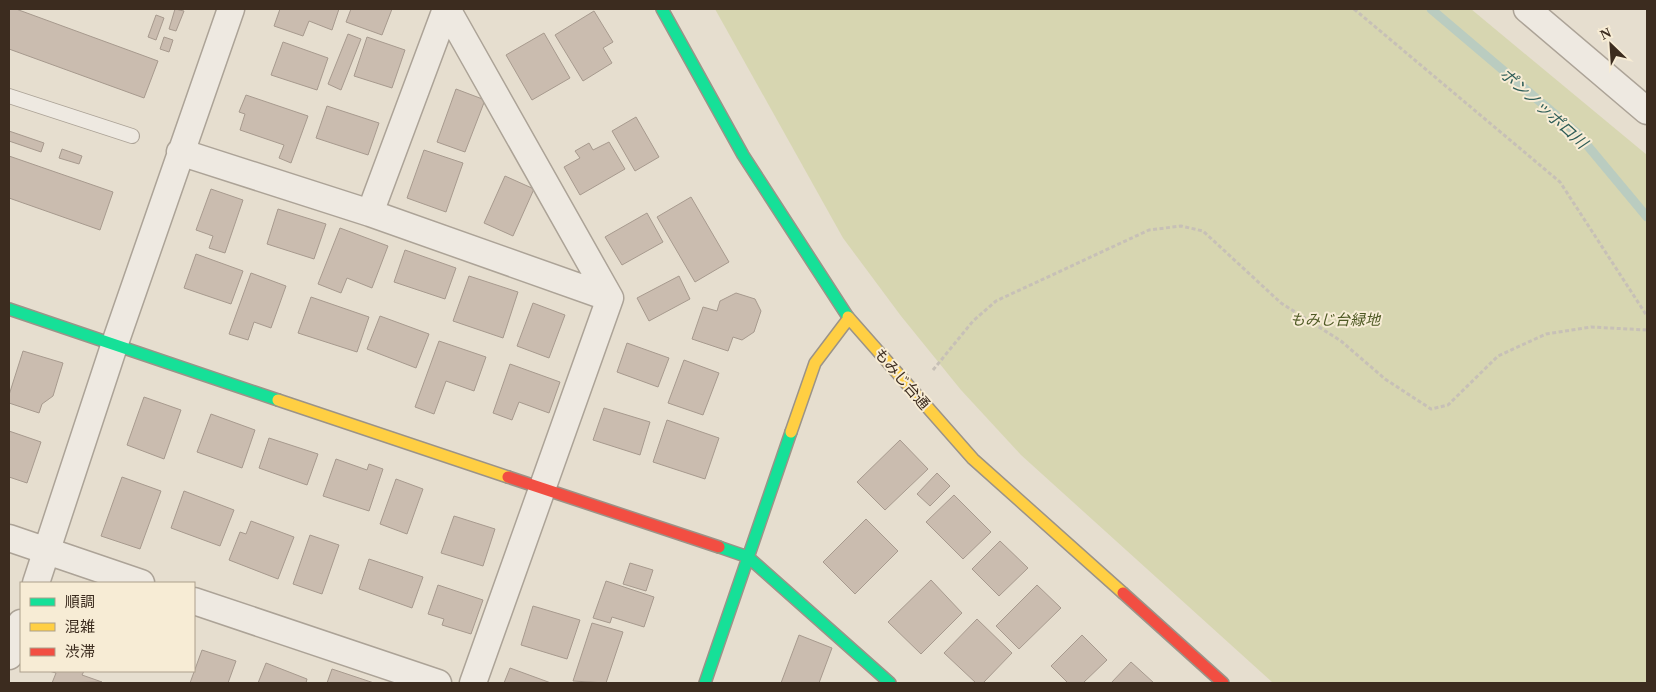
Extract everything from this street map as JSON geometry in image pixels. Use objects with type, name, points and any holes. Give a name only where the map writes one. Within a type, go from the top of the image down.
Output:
[{"type":"street","points":[[36,582],[48,552],[114,346],[231,9]]},
{"type":"street","points":[[370,213],[447,9]]},
{"type":"street","points":[[447,9],[610,298],[541,487],[473,683]]},
{"type":"street","name":"もみじ台通","points":[[662,9],[743,155],[849,318],[973,459],[1223,683]]},
{"type":"street","points":[[1527,9],[1647,111]]},
{"type":"street","points":[[180,152],[370,213],[610,298]]},
{"type":"street","points":[[9,308],[114,346],[748,557],[890,683]]},
{"type":"street","points":[[705,683],[815,363],[849,318]]},
{"type":"street","points":[[9,538],[138,582]]},
{"type":"street","points":[[195,601],[438,683]]},
{"type":"street","points":[[9,656],[20,626]]},
{"type":"lane","points":[[9,96],[132,136]]},
{"type":"path","points":[[1354,9],[1560,182],[1647,316]]},
{"type":"path","points":[[917,396],[944,356],[973,321],[996,300],[1149,230],[1181,226],[1203,231],[1281,303],[1340,341],[1385,379],[1431,409],[1448,405],[1498,356],[1546,334],[1590,327],[1647,330]]},
{"type":"green space","name":"もみじ台緑地","points":[[715,9],[1471,9],[1647,155],[1647,683],[1273,683],[1021,455],[961,390],[901,316],[843,238]]},
{"type":"building","points":[[9,9],[16,9],[158,61],[144,98],[9,49]]},
{"type":"building","points":[[175,9],[184,11],[176,31],[169,29]]},
{"type":"building","points":[[280,9],[339,9],[332,30],[309,21],[303,36],[274,26]]},
{"type":"building","points":[[351,9],[392,9],[382,35],[346,22]]},
{"type":"building","points":[[594,11],[613,42],[603,48],[612,63],[583,81],[555,35]]},
{"type":"building","points":[[156,15],[164,18],[156,40],[148,37]]},
{"type":"building","points":[[544,33],[570,78],[532,100],[506,55]]},
{"type":"building","points":[[348,34],[361,39],[341,90],[328,84]]},
{"type":"building","points":[[164,37],[173,40],[169,52],[160,49]]},
{"type":"building","points":[[367,37],[405,50],[392,88],[354,76]]},
{"type":"building","points":[[283,42],[328,58],[317,90],[271,75]]},
{"type":"building","points":[[456,89],[485,100],[465,152],[437,142]]},
{"type":"building","points":[[246,95],[308,116],[291,163],[279,158],[284,145],[240,130],[245,114],[239,112]]},
{"type":"building","points":[[327,106],[379,123],[368,155],[316,138]]},
{"type":"building","points":[[636,117],[659,157],[635,171],[612,131]]},
{"type":"building","points":[[9,131],[44,143],[41,152],[9,141]]},
{"type":"building","points":[[609,142],[625,169],[580,195],[564,167],[580,158],[575,151],[589,143],[593,150]]},
{"type":"building","points":[[62,149],[82,156],[79,164],[59,158]]},
{"type":"building","points":[[424,150],[463,163],[446,212],[407,198]]},
{"type":"building","points":[[9,156],[113,192],[100,230],[9,198]]},
{"type":"building","points":[[505,176],[534,189],[513,236],[484,223]]},
{"type":"building","points":[[211,189],[243,200],[225,253],[209,248],[213,236],[196,230]]},
{"type":"building","points":[[691,197],[729,262],[695,282],[657,217]]},
{"type":"building","points":[[278,209],[326,224],[314,259],[267,244]]},
{"type":"building","points":[[647,213],[663,242],[622,265],[605,237]]},
{"type":"building","points":[[340,228],[388,246],[372,288],[347,278],[341,293],[318,284]]},
{"type":"building","points":[[405,250],[456,268],[445,299],[394,282]]},
{"type":"building","points":[[196,254],[243,271],[231,304],[184,288]]},
{"type":"building","points":[[251,273],[286,286],[271,328],[254,322],[248,340],[229,334]]},
{"type":"building","points":[[469,276],[518,292],[503,338],[453,321]]},
{"type":"building","points":[[679,276],[690,299],[649,321],[637,298]]},
{"type":"building","points":[[736,293],[755,299],[761,311],[754,332],[742,340],[733,337],[728,351],[692,339],[703,307],[717,311],[720,301]]},
{"type":"building","points":[[311,297],[369,317],[357,352],[298,333]]},
{"type":"building","points":[[533,303],[565,315],[549,358],[517,346]]},
{"type":"building","points":[[380,316],[429,334],[416,368],[367,349]]},
{"type":"building","points":[[439,341],[486,357],[474,391],[446,381],[434,414],[415,407]]},
{"type":"building","points":[[627,343],[669,358],[658,387],[617,372]]},
{"type":"building","points":[[23,351],[63,363],[53,396],[42,404],[39,413],[9,403],[9,395]]},
{"type":"building","points":[[684,360],[719,373],[703,415],[668,403]]},
{"type":"building","points":[[510,364],[560,382],[549,413],[519,402],[512,420],[493,413]]},
{"type":"building","points":[[144,397],[181,410],[164,459],[127,445]]},
{"type":"building","points":[[604,408],[650,422],[640,455],[593,440]]},
{"type":"building","points":[[211,414],[255,430],[242,468],[197,452]]},
{"type":"building","points":[[667,420],[719,438],[705,479],[653,462]]},
{"type":"building","points":[[9,431],[41,442],[27,483],[9,477]]},
{"type":"building","points":[[269,438],[318,454],[307,485],[259,468]]},
{"type":"building","points":[[900,440],[928,469],[885,510],[857,482]]},
{"type":"building","points":[[336,459],[367,470],[369,464],[383,469],[369,511],[323,496]]},
{"type":"building","points":[[937,473],[950,486],[930,506],[917,494]]},
{"type":"building","points":[[122,477],[161,491],[140,549],[101,536]]},
{"type":"building","points":[[396,479],[423,489],[407,534],[380,524]]},
{"type":"building","points":[[184,491],[234,510],[220,546],[171,528]]},
{"type":"building","points":[[954,495],[991,532],[963,559],[926,522]]},
{"type":"building","points":[[454,516],[495,529],[483,566],[441,553]]},
{"type":"building","points":[[866,519],[898,551],[855,594],[823,562]]},
{"type":"building","points":[[251,521],[294,537],[278,579],[229,560],[240,532],[246,534]]},
{"type":"building","points":[[310,535],[339,545],[322,594],[293,584]]},
{"type":"building","points":[[1000,541],[1028,568],[999,596],[972,569]]},
{"type":"building","points":[[369,559],[423,577],[412,608],[359,589]]},
{"type":"building","points":[[630,563],[653,570],[646,591],[623,584]]},
{"type":"building","points":[[931,580],[962,613],[921,654],[888,622]]},
{"type":"building","points":[[606,581],[654,597],[644,627],[612,617],[610,623],[593,618]]},
{"type":"building","points":[[438,585],[483,600],[471,634],[442,625],[444,619],[428,614]]},
{"type":"building","points":[[1037,585],[1061,608],[1019,649],[996,626]]},
{"type":"building","points":[[533,606],[580,620],[567,659],[521,645]]},
{"type":"building","points":[[977,619],[1012,653],[983,683],[976,683],[944,653]]},
{"type":"building","points":[[592,623],[623,632],[606,683],[573,681]]},
{"type":"building","points":[[799,635],[832,648],[819,683],[781,683]]},
{"type":"building","points":[[1082,635],[1107,660],[1083,683],[1068,683],[1051,666]]},
{"type":"building","points":[[202,650],[236,661],[228,683],[190,683]]},
{"type":"building","points":[[1131,662],[1154,683],[1111,683]]},
{"type":"building","points":[[266,663],[307,679],[306,683],[258,683]]},
{"type":"building","points":[[510,668],[551,683],[504,683]]},
{"type":"building","points":[[332,669],[374,683],[327,683]]},
{"type":"building","points":[[52,672],[84,672],[82,675],[102,682],[52,683],[56,673]]},
{"type":"waterway","name":"ポンノッポロ川","points":[[1431,9],[1577,133],[1647,217]]},
{"type":"traffic: fast","points":[[662,9],[743,155],[848,317]]},
{"type":"traffic: fast","points":[[9,309],[278,400]]},
{"type":"traffic: fast","points":[[705,683],[791,432]]},
{"type":"traffic: fast","points":[[719,547],[748,557],[890,683]]},
{"type":"traffic: slow","points":[[848,317],[973,459],[1123,593]]},
{"type":"traffic: slow","points":[[791,432],[815,363],[849,318]]},
{"type":"traffic: slow","points":[[278,400],[508,477]]},
{"type":"traffic: jam","points":[[508,477],[719,547]]},
{"type":"traffic: jam","points":[[1123,593],[1223,683]]}]
